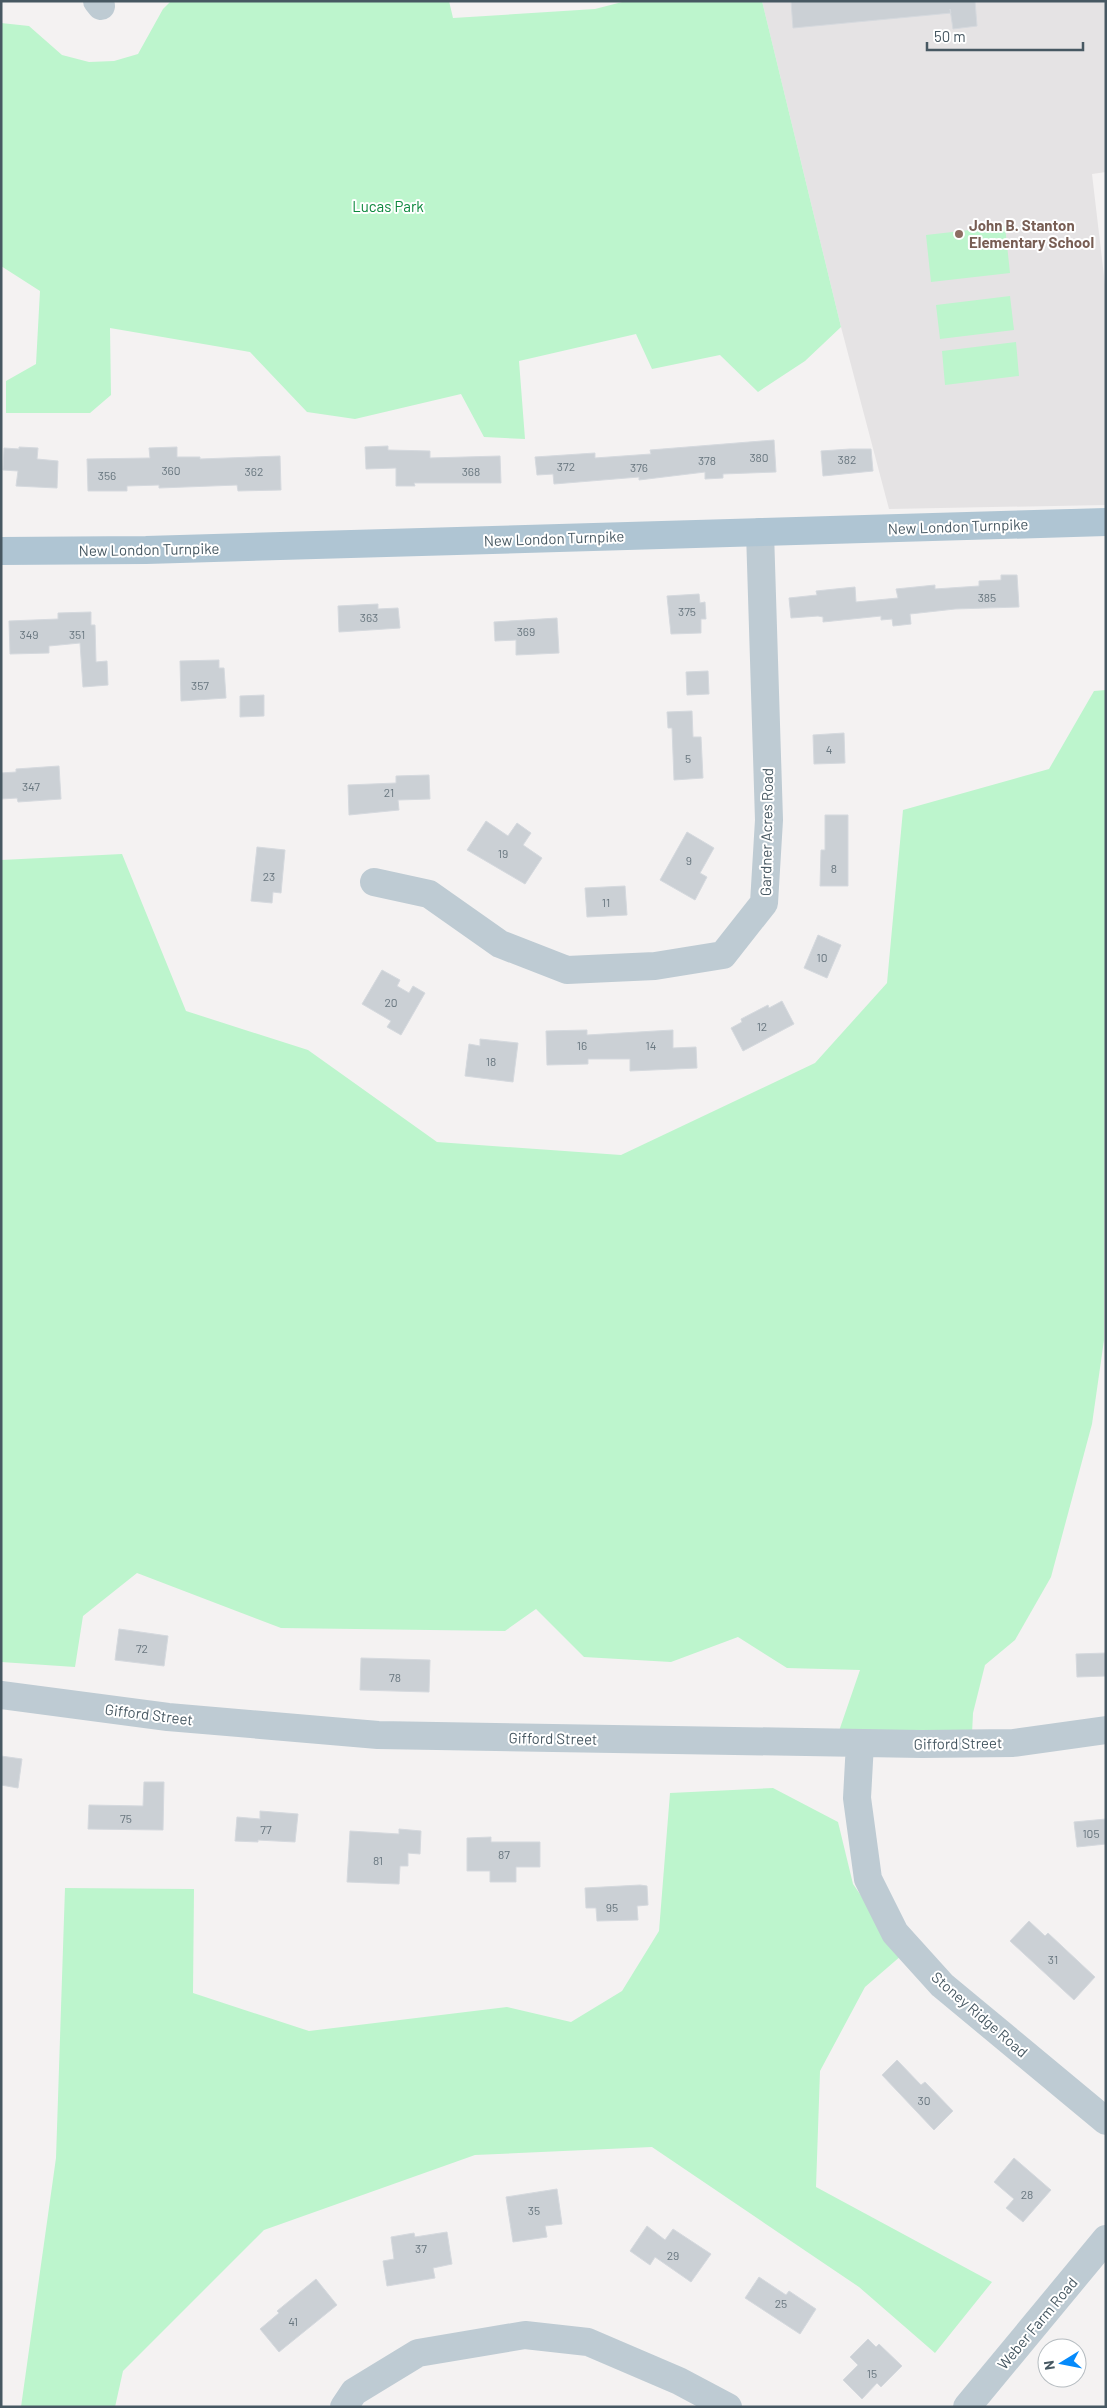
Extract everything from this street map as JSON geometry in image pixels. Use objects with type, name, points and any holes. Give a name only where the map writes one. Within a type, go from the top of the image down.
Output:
[{"type":"main road","name":"New London Turnpike","points":[[1,551],[146,550],[1106,522]]},
{"type":"street","name":"Gardner Acres Road","points":[[374,882],[429,894],[500,944],[567,970],[655,966],[723,955],[764,902],[769,820],[760,532]]},
{"type":"street","name":"Gifford Street","points":[[1,1695],[168,1717],[378,1735],[860,1743],[1013,1743],[1106,1730]]},
{"type":"street","name":"Stoney Ridge Road","points":[[860,1743],[858,1798],[868,1879],[895,1934],[942,1985],[1106,2121]]},
{"type":"street","name":"Weber Farm Road","points":[[967,2407],[1106,2239]]},
{"type":"street","points":[[344,2407],[354,2392],[418,2353],[525,2335],[588,2342],[679,2381],[728,2407]]},
{"type":"shaded area","name":"John B. Stanton Elementary School","points":[[762,1],[1106,1],[1106,172],[1092,174],[1106,293],[1106,505],[889,509],[841,327]]},
{"type":"green space","name":"Lucas Park","points":[[171,1],[449,1],[453,18],[595,9],[626,1],[762,1],[841,327],[805,361],[758,392],[720,355],[652,369],[636,334],[519,361],[525,439],[484,437],[461,394],[355,419],[307,412],[250,352],[110,328],[111,395],[90,413],[6,413],[6,381],[36,364],[40,291],[1,266],[1,23],[29,26],[62,55],[89,62],[114,61],[138,54],[163,9]]},
{"type":"green space","points":[[1005,226],[1010,273],[931,282],[926,235]]},
{"type":"green space","points":[[1010,296],[1014,330],[940,339],[936,305]]},
{"type":"green space","points":[[1016,342],[1019,376],[945,385],[942,351]]},
{"type":"green space","points":[[1106,690],[1104,1340],[1092,1424],[1051,1577],[1015,1640],[985,1665],[973,1713],[972,1734],[839,1731],[860,1670],[787,1668],[738,1637],[671,1662],[584,1657],[536,1609],[505,1631],[281,1628],[137,1573],[83,1616],[75,1667],[1,1662],[1,860],[122,854],[186,1011],[308,1050],[437,1142],[621,1155],[815,1063],[887,983],[903,810],[1049,769],[1094,691]]},
{"type":"green space","points":[[773,1788],[838,1822],[853,1884],[902,1955],[865,1987],[820,2071],[816,2187],[992,2282],[935,2353],[859,2287],[652,2147],[475,2155],[264,2230],[123,2371],[115,2407],[21,2407],[56,2158],[65,1888],[194,1889],[193,1993],[309,2031],[507,2007],[571,2022],[622,1991],[659,1931],[670,1793]]},
{"type":"building","points":[[791,1],[975,1],[977,26],[953,29],[951,13],[793,28]]},
{"type":"building","points":[[774,440],[776,472],[723,474],[723,478],[705,479],[705,472],[639,480],[639,477],[554,484],[553,474],[537,475],[535,457],[595,453],[595,458],[651,454],[650,450]]},
{"type":"building","points":[[388,446],[388,450],[430,451],[430,458],[500,456],[501,483],[414,483],[415,486],[396,486],[396,468],[366,469],[365,447]]},
{"type":"building","points":[[19,447],[38,448],[37,459],[58,461],[57,488],[16,486],[18,471],[3,470],[4,448],[19,449]]},
{"type":"building","points":[[177,447],[177,457],[200,457],[200,459],[280,456],[281,490],[238,491],[237,485],[159,488],[159,485],[127,486],[127,491],[88,491],[87,459],[150,458],[149,448]]},
{"type":"building","points":[[871,449],[873,471],[823,476],[821,451]]},
{"type":"building","points":[[1001,575],[1017,575],[1019,607],[955,609],[910,614],[911,624],[893,626],[892,619],[881,620],[881,616],[823,622],[823,617],[818,616],[791,618],[789,598],[817,595],[816,591],[855,587],[856,602],[898,598],[896,589],[935,585],[935,589],[979,586],[979,581],[1001,580]]},
{"type":"building","points":[[699,594],[700,603],[705,602],[706,619],[701,619],[701,633],[671,634],[667,596]]},
{"type":"building","points":[[378,604],[378,609],[398,608],[400,628],[339,632],[338,606]]},
{"type":"building","points":[[91,612],[91,625],[95,625],[96,662],[107,661],[108,685],[83,687],[80,643],[49,646],[49,653],[10,654],[9,621],[58,619],[58,613]]},
{"type":"building","points":[[557,618],[559,653],[516,655],[516,640],[495,641],[494,622]]},
{"type":"building","points":[[219,660],[219,668],[224,668],[226,698],[181,701],[180,661]]},
{"type":"building","points":[[708,671],[709,694],[687,695],[686,672]]},
{"type":"building","points":[[264,695],[264,716],[240,717],[240,696]]},
{"type":"building","points":[[692,711],[693,737],[701,737],[703,778],[674,780],[672,728],[668,728],[667,712]]},
{"type":"building","points":[[844,733],[845,763],[814,764],[813,735]]},
{"type":"building","points":[[59,766],[61,799],[18,802],[17,798],[1,799],[1,773],[16,772],[16,769]]},
{"type":"building","points":[[429,775],[430,799],[398,800],[399,810],[349,815],[348,785],[396,783],[396,776]]},
{"type":"building","points":[[825,815],[848,815],[848,886],[820,886],[821,850],[825,850]]},
{"type":"building","points":[[486,821],[508,836],[517,823],[531,833],[523,845],[542,858],[525,884],[467,850]]},
{"type":"building","points":[[687,832],[714,848],[700,873],[707,877],[695,900],[660,880]]},
{"type":"building","points":[[257,847],[285,850],[281,893],[273,892],[272,903],[251,901]]},
{"type":"building","points":[[625,886],[627,915],[587,917],[585,888]]},
{"type":"building","points":[[818,935],[841,945],[827,978],[804,968]]},
{"type":"building","points":[[382,970],[400,980],[397,986],[409,993],[413,986],[425,993],[401,1035],[387,1027],[391,1021],[362,1004]]},
{"type":"building","points":[[782,1001],[794,1024],[743,1051],[731,1028],[742,1022],[741,1019],[768,1005],[769,1008]]},
{"type":"building","points":[[587,1030],[587,1035],[673,1030],[673,1048],[696,1047],[697,1068],[630,1071],[630,1059],[588,1059],[588,1064],[547,1065],[546,1031]]},
{"type":"building","points":[[480,1039],[518,1043],[513,1082],[465,1076],[469,1044],[480,1046]]},
{"type":"building","points":[[119,1629],[168,1636],[164,1666],[115,1660]]},
{"type":"building","points":[[1106,1653],[1106,1676],[1077,1677],[1076,1654]]},
{"type":"building","points":[[361,1658],[430,1660],[429,1692],[360,1690]]},
{"type":"building","points":[[1,1756],[22,1759],[18,1788],[1,1785]]},
{"type":"building","points":[[144,1782],[164,1782],[163,1830],[88,1829],[89,1805],[143,1806]]},
{"type":"building","points":[[260,1811],[298,1814],[295,1842],[235,1841],[237,1817],[260,1819]]},
{"type":"building","points":[[1106,1819],[1106,1844],[1077,1847],[1074,1822]]},
{"type":"building","points":[[399,1829],[421,1831],[420,1854],[408,1853],[408,1866],[400,1866],[399,1884],[347,1882],[350,1831],[399,1834]]},
{"type":"building","points":[[491,1837],[491,1842],[540,1842],[540,1867],[516,1867],[516,1882],[490,1882],[490,1871],[467,1871],[467,1838]]},
{"type":"building","points":[[647,1886],[648,1905],[637,1906],[638,1920],[597,1921],[596,1908],[586,1908],[585,1888]]},
{"type":"building","points":[[1029,1921],[1045,1936],[1048,1933],[1095,1977],[1074,2000],[1010,1941]]},
{"type":"building","points":[[897,2060],[921,2085],[925,2082],[953,2111],[934,2130],[882,2075]]},
{"type":"building","points":[[1014,2158],[1051,2190],[1023,2222],[1006,2208],[1014,2199],[994,2182]]},
{"type":"building","points":[[557,2189],[562,2224],[545,2226],[547,2237],[513,2242],[506,2197]]},
{"type":"building","points":[[647,2226],[665,2240],[673,2229],[711,2254],[691,2282],[655,2257],[650,2265],[630,2251]]},
{"type":"building","points":[[447,2232],[452,2264],[433,2268],[435,2278],[387,2286],[383,2261],[394,2259],[391,2237],[414,2233],[415,2237]]},
{"type":"building","points":[[759,2277],[786,2295],[789,2291],[816,2309],[800,2334],[745,2298]]},
{"type":"building","points":[[316,2279],[337,2305],[279,2352],[260,2329],[279,2313],[277,2311]]},
{"type":"building","points":[[868,2339],[876,2347],[879,2344],[902,2366],[881,2387],[877,2383],[862,2399],[843,2380],[858,2365],[850,2357]]},
{"type":"place","name":"John B. Stanton Elementary School","points":[[959,234]]}]
